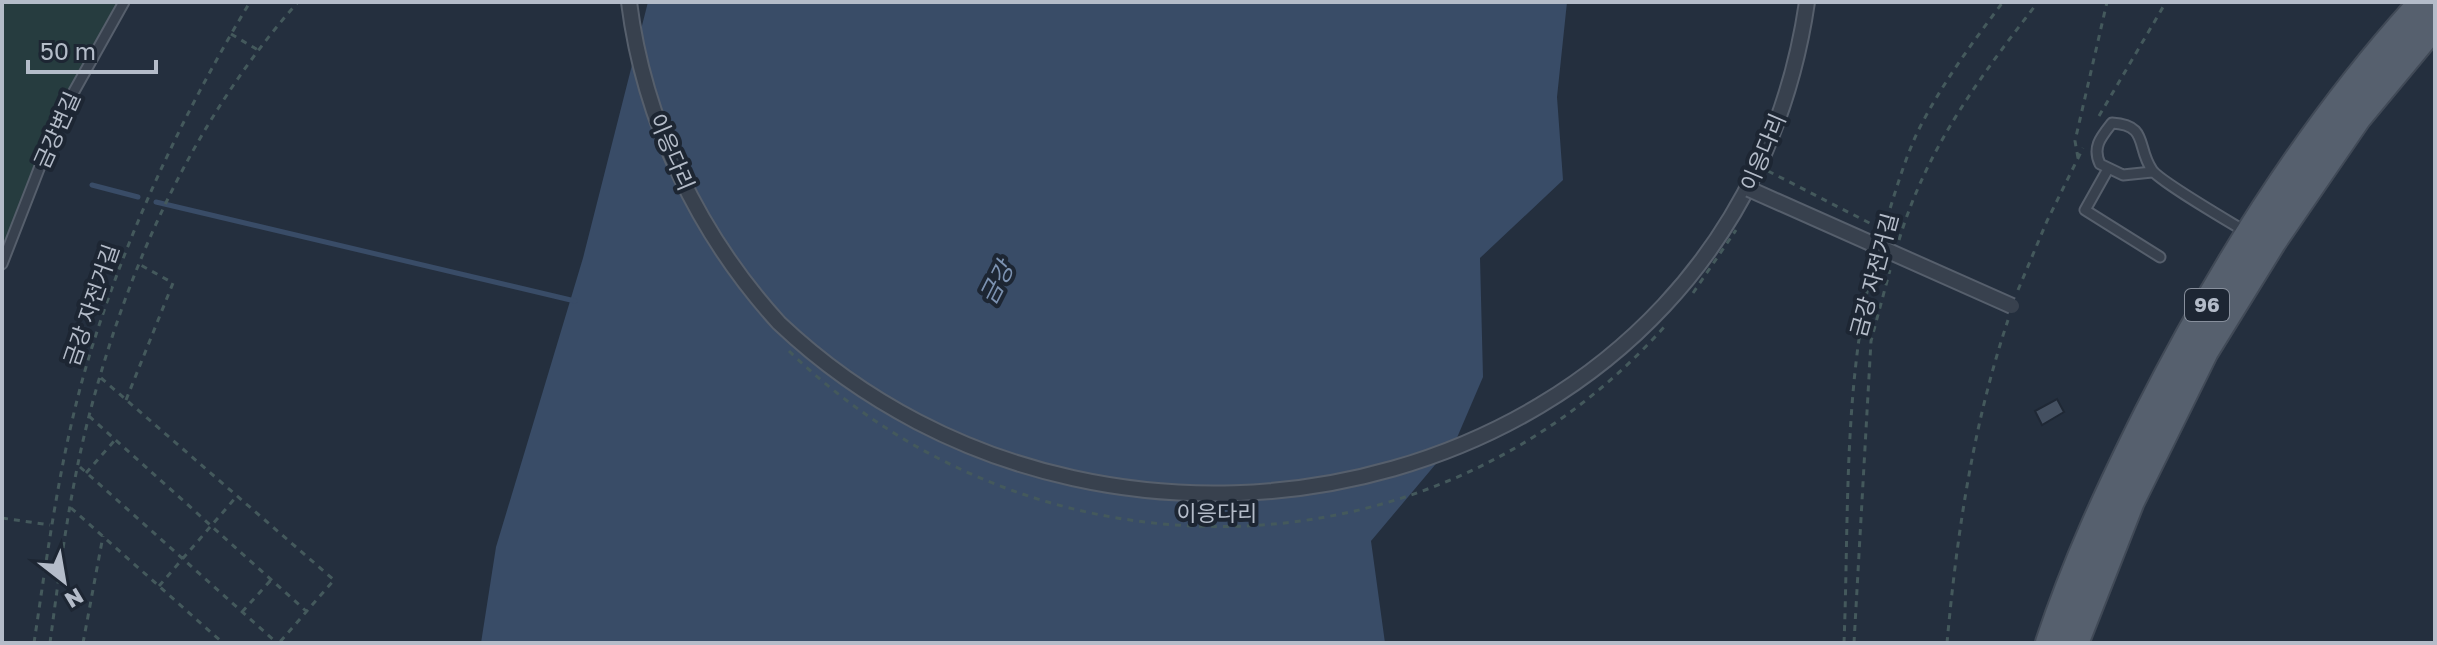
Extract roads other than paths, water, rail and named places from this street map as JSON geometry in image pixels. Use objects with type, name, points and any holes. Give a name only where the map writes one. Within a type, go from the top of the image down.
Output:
[{"type":"main road","name":"96","points":[[2050,643],[2111,490],[2187,338],[2249,234],[2339,104],[2424,2]]},
{"type":"main road","name":"96","points":[[2074,643],[2130,501],[2204,351],[2272,241],[2357,117],[2435,23]]},
{"type":"street","name":"이응다리","points":[[629,2],[643,74],[661,131],[685,186],[730,262],[767,310],[830,373],[877,409],[941,448]]},
{"type":"street","name":"이응다리","points":[[1528,428],[1577,394],[1644,335],[1702,266],[1749,189],[1784,103],[1797,59],[1807,2]]},
{"type":"street","points":[[1749,189],[2012,306]]},
{"type":"lane","name":"금강변길","points":[[2,264],[58,120],[124,2]]},
{"type":"lane","points":[[2152,172],[2123,175],[2100,164],[2096,155],[2098,140],[2112,123],[2128,124],[2138,133],[2152,172],[2249,234]]},
{"type":"lane","points":[[2108,169],[2085,210],[2160,257]]},
{"type":"water","name":"금강","points":[[648,2],[1567,2],[1557,97],[1563,180],[1480,258],[1483,377],[1456,440],[1371,541],[1385,643],[481,643],[496,547],[583,258]]},
{"type":"waterway","points":[[92,185],[138,197]]},
{"type":"waterway","points":[[156,202],[575,301]]}]
